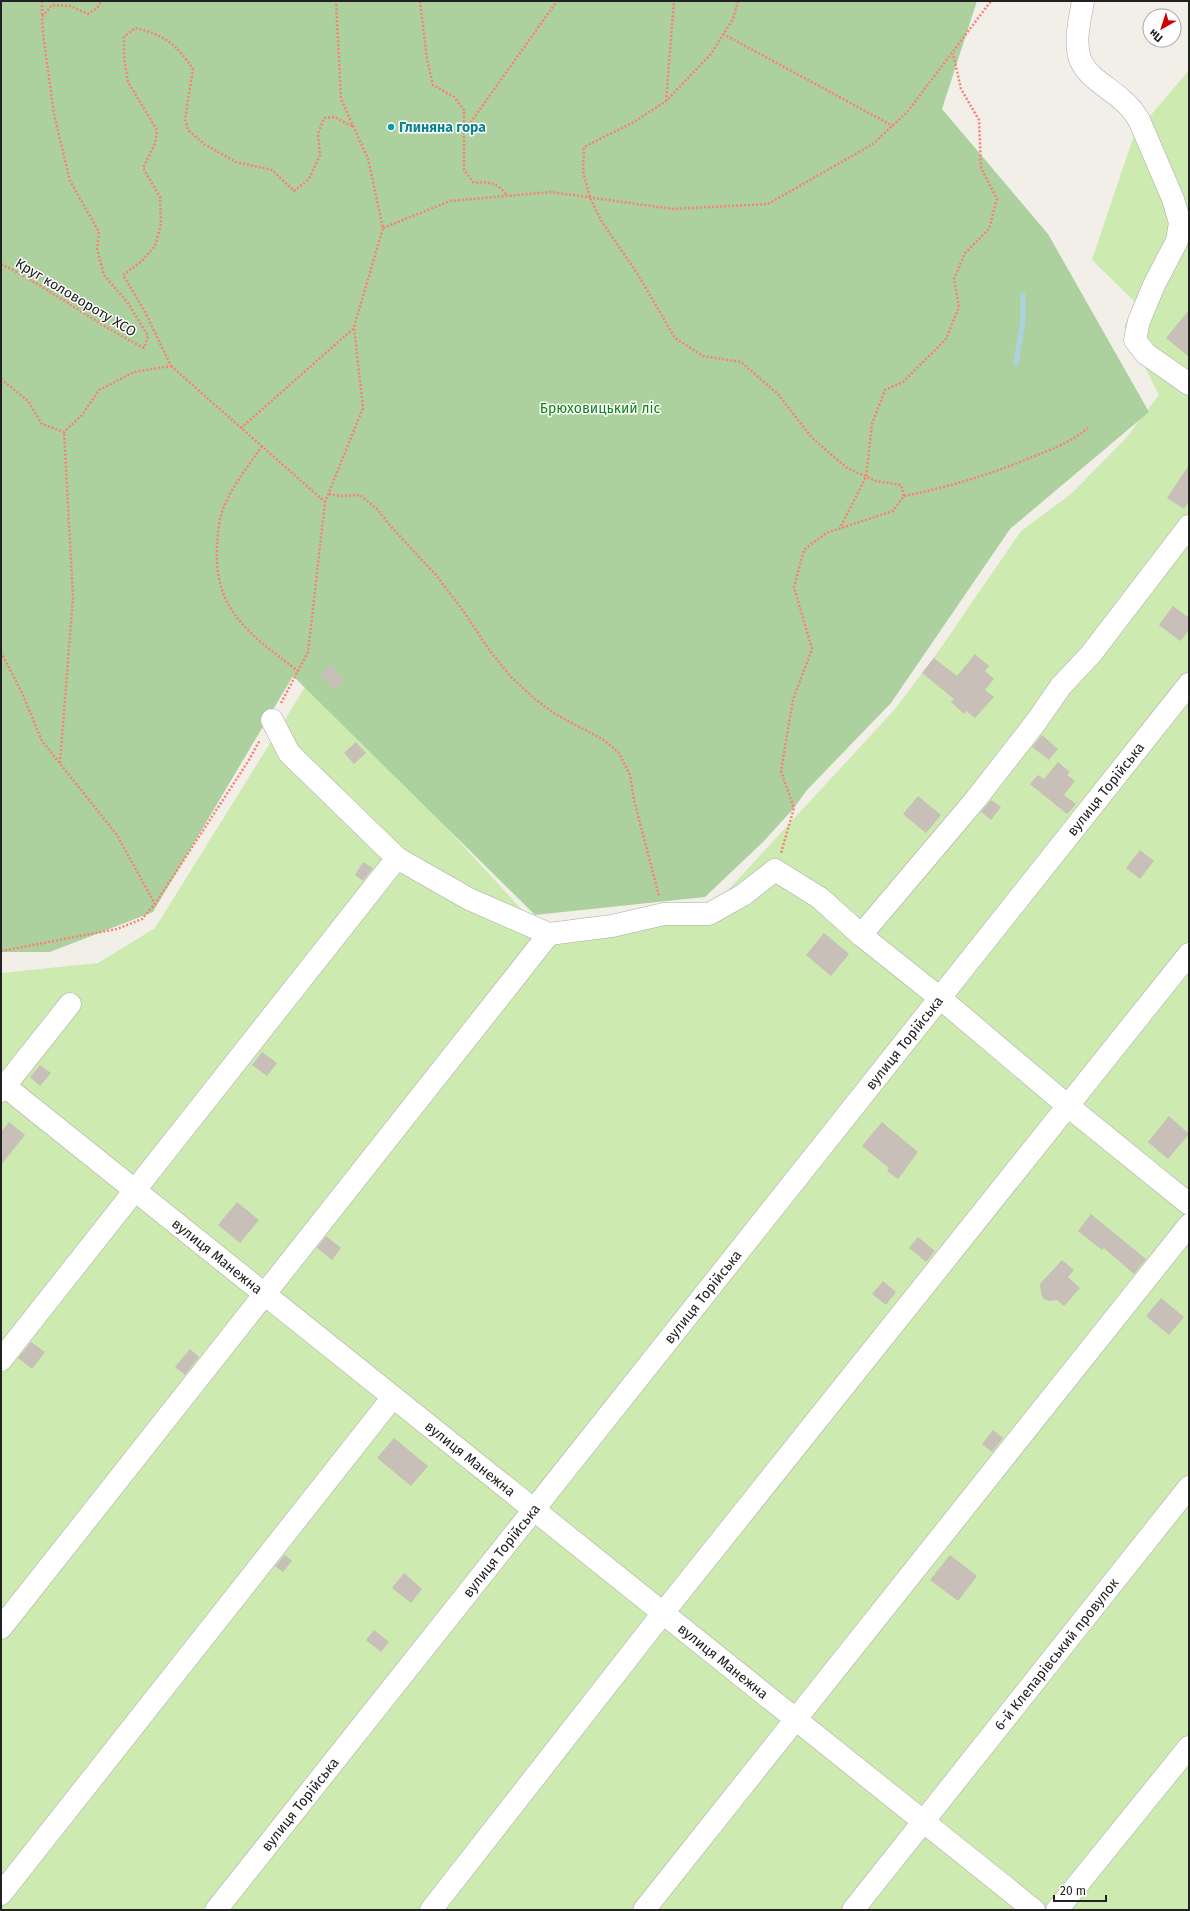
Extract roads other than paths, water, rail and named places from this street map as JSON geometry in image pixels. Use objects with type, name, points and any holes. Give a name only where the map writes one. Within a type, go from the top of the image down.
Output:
[{"type":"street","points":[[1083,1],[1079,26],[1078,49],[1080,59],[1095,78],[1121,98],[1132,109],[1139,120],[1173,199],[1180,223],[1177,241],[1154,285],[1138,321],[1135,340],[1146,354],[1189,384]]},
{"type":"street","points":[[860,935],[976,799],[1036,722],[1061,686],[1091,654],[1189,526]]},
{"type":"street","name":"вулиця Торійська","points":[[216,1910],[1189,684]]},
{"type":"street","points":[[272,720],[289,753],[397,858],[469,899],[549,934],[612,926],[664,914],[709,914],[743,895],[775,870],[820,898],[860,935],[940,998],[1068,1106],[1189,1204]]},
{"type":"street","points":[[1,1360],[397,858]]},
{"type":"street","points":[[1,1628],[549,934]]},
{"type":"street","points":[[431,1910],[663,1613],[1189,954]]},
{"type":"street","points":[[2,1087],[70,1004]]},
{"type":"street","name":"вулиця Манежна","points":[[2,1087],[135,1191],[1034,1910]]},
{"type":"street","points":[[644,1910],[1189,1225]]},
{"type":"street","points":[[1,1894],[393,1397]]},
{"type":"street","name":"6-й Клепарівський провулок","points":[[853,1910],[1189,1487]]},
{"type":"street","points":[[1057,1910],[1189,1747]]},
{"type":"waterway","points":[[1016,363],[1023,321],[1023,295]]},
{"type":"place","name":"Глиняна гора","points":[[391,127]]},
{"type":"park label","name":"Брюховицький ліс","points":[[600,408]]}]
